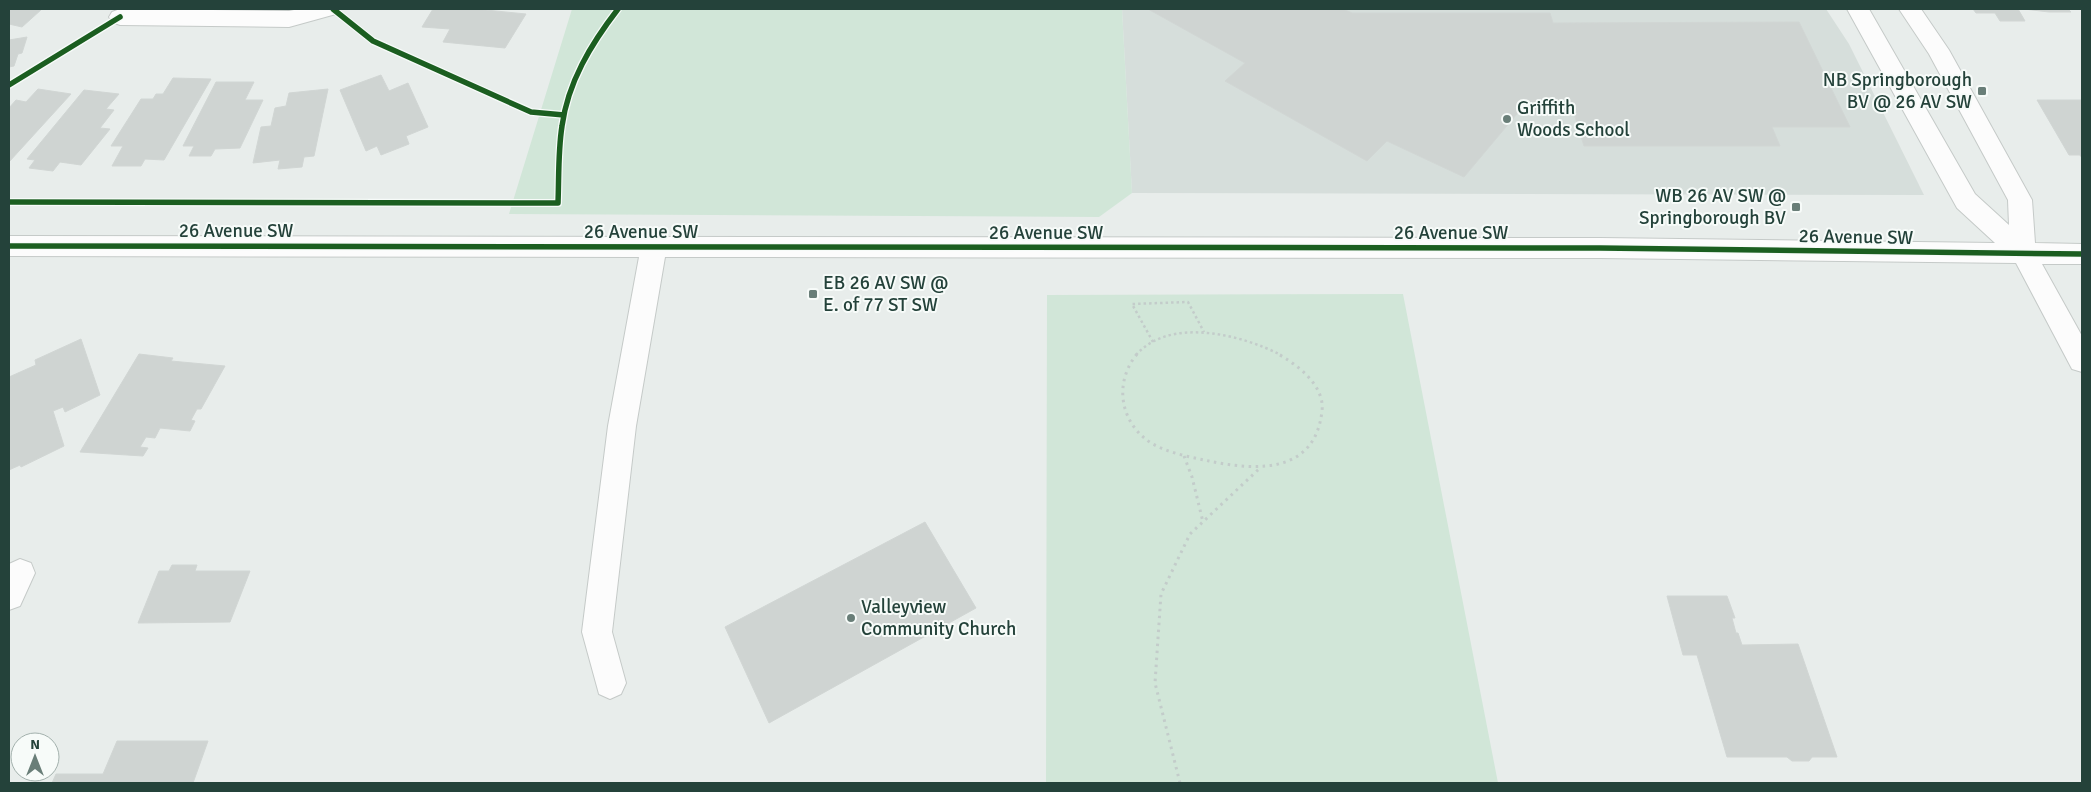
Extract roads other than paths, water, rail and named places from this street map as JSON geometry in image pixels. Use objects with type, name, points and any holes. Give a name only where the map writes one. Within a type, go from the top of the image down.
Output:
[{"type":"street","points":[[120,18],[289,19],[328,9]]},
{"type":"street","points":[[1858,9],[1966,201],[2023,254],[2082,361]]},
{"type":"street","points":[[1910,9],[1938,50],[2020,200],[2023,254]]},
{"type":"street","name":"26 Avenue SW","points":[[9,246],[1600,248],[2082,254]]},
{"type":"street","points":[[610,683],[597,632],[622,426],[654,247]]},
{"type":"place","name":"NB Springborough BV @ 26 AV SW","points":[[1982,91]]},
{"type":"place","name":"Griffith Woods School","points":[[1507,119]]},
{"type":"place","name":"WB 26 AV SW @ Springborough BV","points":[[1796,207]]},
{"type":"place","name":"EB 26 AV SW @ E. of 77 ST SW","points":[[813,294]]},
{"type":"place","name":"Valleyview Community Church","points":[[851,618]]}]
